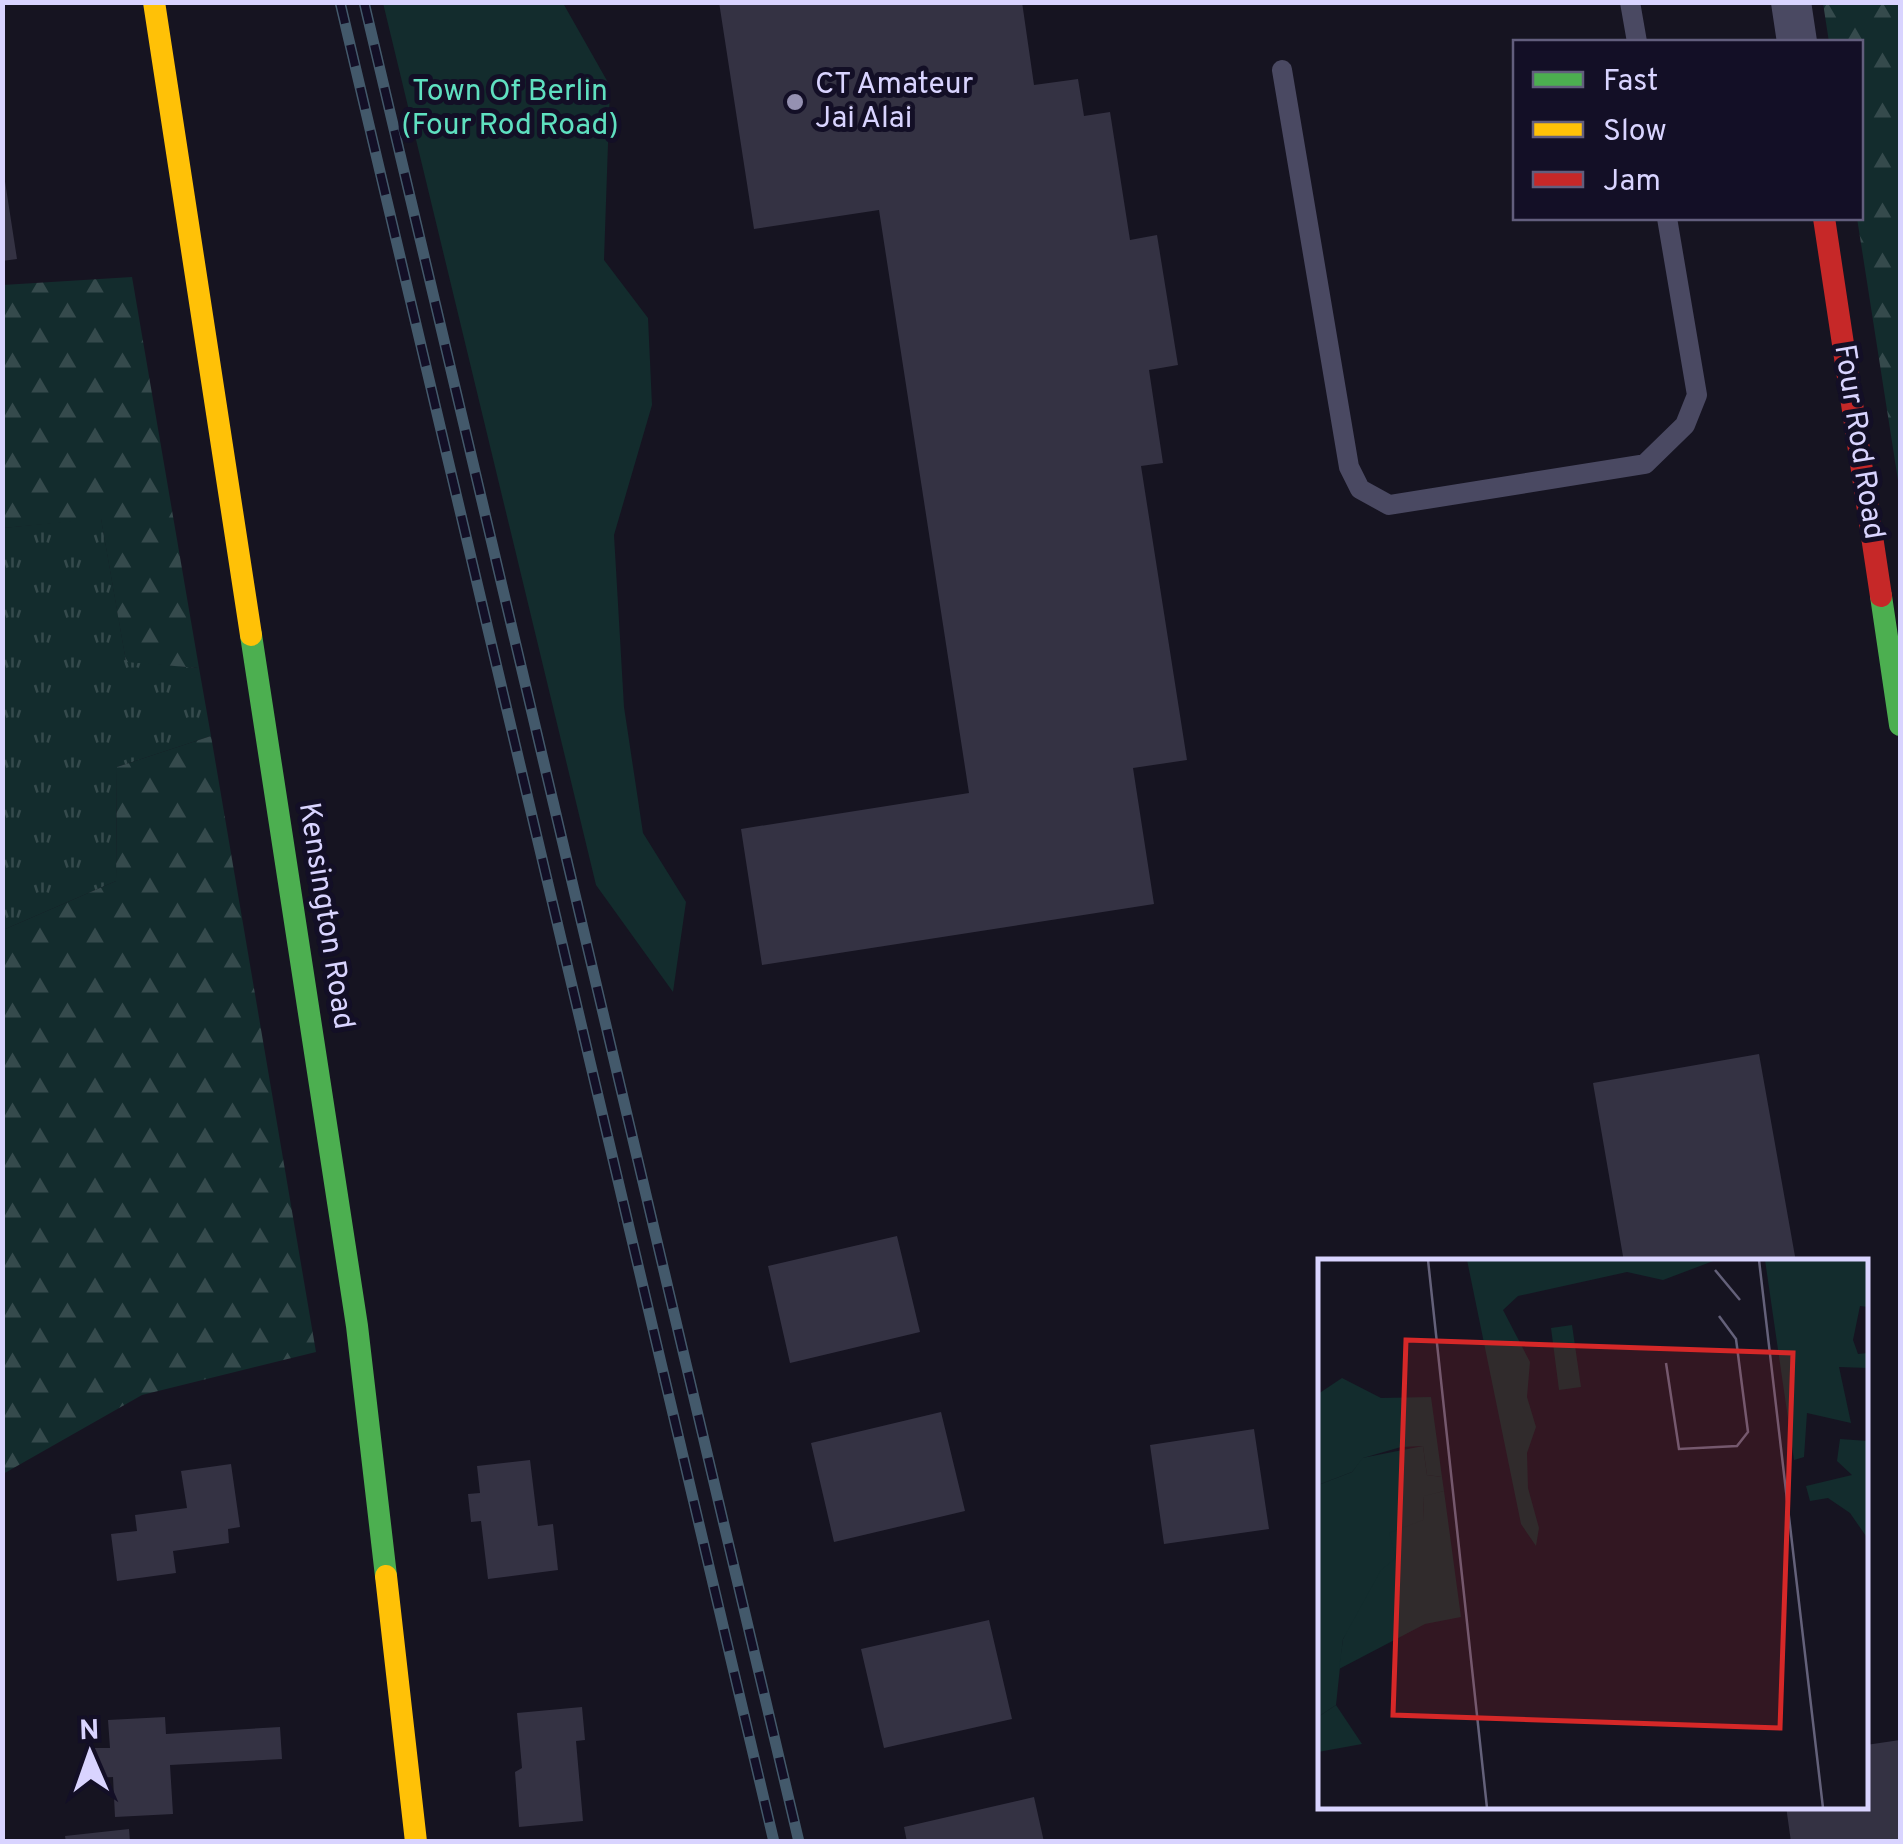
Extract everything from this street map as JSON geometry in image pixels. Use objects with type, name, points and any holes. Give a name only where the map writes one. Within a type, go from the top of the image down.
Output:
[{"type":"street","name":"Kensington Road","points":[[154,2],[357,1326],[416,1842]]},
{"type":"street","points":[[1791,2],[1797,40]]},
{"type":"street","name":"Four Rod Road","points":[[1824,220],[1900,725]]},
{"type":"lane","points":[[1630,2],[1637,40]]},
{"type":"lane","points":[[1282,70],[1349,467],[1360,489],[1389,505],[1645,464],[1684,425],[1696,395],[1667,220]]},
{"type":"green space","name":"Town Of Berlin (Four Rod Road)","points":[[383,3],[563,3],[610,86],[604,260],[648,318],[652,405],[614,535],[624,707],[643,833],[686,902],[673,992],[596,885]]},
{"type":"green space","points":[[1823,3],[1900,3],[1900,493],[1857,220],[1863,220],[1863,40],[1829,40]]},
{"type":"green space","points":[[132,277],[199,668],[126,662],[101,519],[3,528],[3,285]]},
{"type":"green space","points":[[101,518],[126,661],[199,668],[211,736],[117,767],[116,881],[3,930],[3,528]]},
{"type":"green space","points":[[211,736],[316,1352],[142,1395],[3,1474],[3,930],[116,881],[117,767]]},
{"type":"building","points":[[719,2],[1022,2],[1034,85],[1078,79],[1084,116],[1110,112],[1130,240],[1157,235],[1178,365],[1149,370],[1163,463],[1141,466],[1187,760],[1133,768],[1154,904],[762,965],[741,829],[969,793],[879,210],[754,229]]},
{"type":"building","points":[[2,162],[17,259],[2,261]]},
{"type":"building","points":[[1759,1054],[1795,1259],[1623,1259],[1593,1083]]},
{"type":"building","points":[[897,1236],[920,1332],[790,1363],[768,1266]]},
{"type":"building","points":[[941,1412],[965,1511],[834,1542],[811,1443]]},
{"type":"building","points":[[1254,1429],[1269,1529],[1164,1544],[1150,1445]]},
{"type":"building","points":[[530,1460],[538,1526],[553,1524],[558,1570],[488,1579],[481,1521],[471,1522],[468,1494],[480,1493],[477,1466]]},
{"type":"building","points":[[231,1464],[240,1527],[228,1529],[229,1543],[173,1551],[176,1573],[117,1581],[111,1534],[137,1531],[135,1515],[187,1508],[181,1471]]},
{"type":"building","points":[[989,1620],[1012,1719],[884,1748],[861,1649]]},
{"type":"building","points":[[582,1707],[585,1740],[576,1741],[583,1821],[519,1827],[515,1772],[522,1768],[517,1713]]},
{"type":"building","points":[[165,1717],[166,1734],[280,1727],[282,1759],[170,1765],[173,1814],[115,1817],[113,1777],[96,1778],[94,1748],[110,1748],[108,1720]]},
{"type":"building","points":[[1900,1740],[1900,1842],[1791,1842],[1786,1809],[1868,1809],[1868,1745]]},
{"type":"building","points":[[1034,1797],[1044,1842],[907,1842],[904,1827]]},
{"type":"building","points":[[129,1829],[130,1842],[66,1842],[65,1836]]},
{"type":"railway","points":[[340,2],[774,1842]]},
{"type":"railway","points":[[364,2],[799,1842]]},
{"type":"traffic: fast","points":[[1881,596],[1900,725]]},
{"type":"traffic: fast","points":[[251,635],[357,1326],[386,1576]]},
{"type":"traffic: slow","points":[[154,2],[251,635]]},
{"type":"traffic: slow","points":[[386,1576],[416,1842]]},
{"type":"traffic: jam","points":[[1824,220],[1881,596]]},
{"type":"place","name":"CT Amateur Jai Alai","points":[[795,102]]}]
